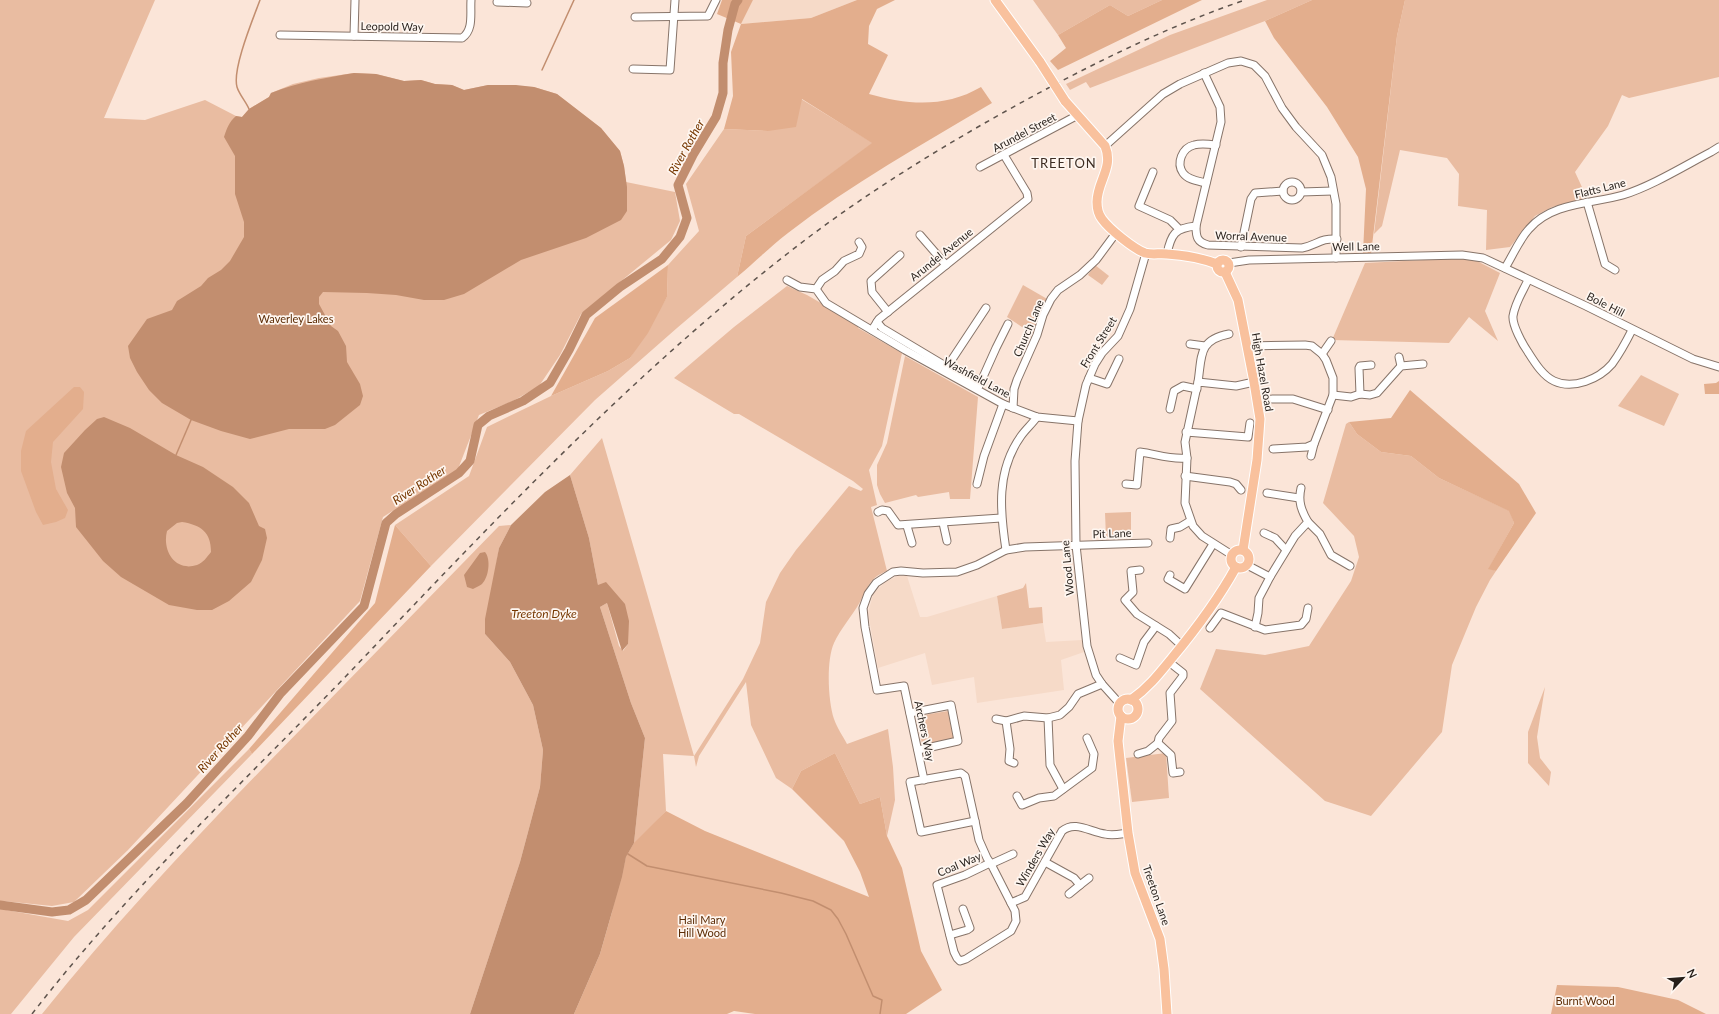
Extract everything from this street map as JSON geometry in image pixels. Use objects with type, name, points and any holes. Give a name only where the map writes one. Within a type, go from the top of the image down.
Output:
[{"type":"main road","points":[[995,0],[1040,62],[1065,102],[1105,146],[1108,153],[1108,165],[1097,195],[1097,209],[1103,221],[1136,248],[1146,253],[1197,257],[1217,264],[1220,271],[1225,272],[1229,268],[1229,263],[1226,260],[1222,259],[1217,264]]},
{"type":"main road","name":"High Hazel Road","points":[[1225,272],[1238,300],[1258,404],[1260,433],[1250,514],[1243,550]]},
{"type":"main road","points":[[1238,550],[1243,550],[1249,556],[1247,565],[1243,567],[1236,566],[1232,560],[1232,555],[1238,550]]},
{"type":"main road","points":[[1138,708],[1136,703],[1131,700],[1125,700],[1120,704],[1118,710],[1126,717],[1136,715],[1146,690],[1182,646],[1218,598],[1236,566]]},
{"type":"main road","points":[[1131,700],[1146,690]]},
{"type":"main road","name":"Treeton Lane","points":[[1126,717],[1119,737],[1118,748],[1128,833],[1135,873],[1160,939],[1167,1014]]},
{"type":"street","points":[[354,36],[355,0]]},
{"type":"street","name":"Leopold Way","points":[[280,35],[462,38],[467,34],[470,28],[471,0]]},
{"type":"street","points":[[633,69],[670,70],[675,0]]},
{"type":"street","points":[[635,17],[708,16],[716,0]]},
{"type":"street","points":[[497,2],[514,1],[528,3]]},
{"type":"street","points":[[1105,146],[1163,94],[1204,73],[1235,61],[1248,63],[1259,69],[1265,76],[1282,108],[1292,122],[1322,155],[1331,177],[1336,204],[1336,258]]},
{"type":"street","points":[[1167,254],[1170,241],[1179,229],[1196,226],[1221,122],[1222,114],[1220,107],[1204,73]]},
{"type":"street","name":"Arundel Street","points":[[980,167],[1078,115]]},
{"type":"street","points":[[1206,183],[1183,174],[1180,166],[1181,155],[1186,148],[1192,145],[1200,143],[1216,145]]},
{"type":"street","name":"Flatts Lane","points":[[1505,268],[1530,228],[1542,218],[1558,210],[1587,202],[1623,195],[1712,152],[1719,147]]},
{"type":"street","name":"Arundel Avenue","points":[[872,330],[877,322],[888,312],[1028,199],[1027,193],[1004,155]]},
{"type":"street","points":[[1153,172],[1139,206],[1170,220],[1179,229]]},
{"type":"street","points":[[1292,182],[1298,184],[1301,192],[1299,198],[1294,201],[1285,197],[1283,191],[1285,186],[1292,182]]},
{"type":"street","points":[[1241,247],[1251,199],[1255,193],[1283,191]]},
{"type":"street","points":[[1301,192],[1334,191]]},
{"type":"street","points":[[1587,202],[1605,264],[1615,270]]},
{"type":"street","name":"Worral Avenue","points":[[1196,226],[1198,240],[1201,244],[1208,245],[1302,248],[1310,246],[1326,238],[1337,239]]},
{"type":"street","name":"Church Lane","points":[[1013,408],[1014,389],[1017,380],[1051,299],[1058,290],[1080,275],[1096,260],[1116,233]]},
{"type":"street","points":[[920,235],[946,265]]},
{"type":"street","points":[[787,280],[800,288],[816,289],[822,280],[835,271],[844,261],[859,254],[862,247],[859,242]]},
{"type":"street","name":"Front Street","points":[[1078,421],[1083,394],[1089,378],[1102,353],[1118,336],[1130,309],[1146,253]]},
{"type":"street","points":[[888,312],[872,292],[870,286],[871,281],[900,255]]},
{"type":"street","name":"Well Lane","points":[[1229,263],[1249,260],[1462,255],[1483,258]]},
{"type":"street","name":"Bole Hill","points":[[1483,258],[1586,306],[1693,359],[1719,368]]},
{"type":"street","points":[[1528,280],[1516,304],[1513,318],[1526,350],[1540,370],[1554,381],[1566,385],[1581,383],[1595,378],[1610,365],[1621,351],[1632,330]]},
{"type":"street","name":"Washfield Lane","points":[[816,289],[826,303],[944,372],[1003,404],[1037,417],[1078,421]]},
{"type":"street","points":[[947,367],[986,308]]},
{"type":"street","points":[[877,322],[882,328],[979,386],[1008,324]]},
{"type":"street","points":[[1229,334],[1211,339],[1205,346],[1201,361],[1197,386],[1186,432],[1185,442],[1187,458],[1185,503],[1190,521],[1202,536],[1232,555]]},
{"type":"street","points":[[1322,354],[1330,341]]},
{"type":"street","points":[[1190,344],[1205,346]]},
{"type":"street","points":[[1247,346],[1312,346],[1322,354],[1326,360],[1333,378],[1333,395],[1314,444],[1311,456]]},
{"type":"street","points":[[1399,357],[1401,366]]},
{"type":"street","points":[[1089,378],[1107,384],[1119,360]]},
{"type":"street","points":[[1333,395],[1351,397],[1360,394],[1370,395],[1376,393],[1401,366],[1423,364]]},
{"type":"street","points":[[1360,394],[1359,368],[1360,366],[1371,365]]},
{"type":"street","points":[[1170,409],[1174,391],[1183,386],[1236,386],[1254,382]]},
{"type":"street","points":[[1272,399],[1293,399],[1328,410]]},
{"type":"street","points":[[977,484],[984,456],[1003,404]]},
{"type":"street","points":[[1006,550],[1001,518],[1001,487],[1006,465],[1021,436],[1037,417]]},
{"type":"street","name":"Wood Lane","points":[[1078,421],[1074,486],[1076,545],[1087,646],[1092,665],[1102,684],[1120,704]]},
{"type":"street","points":[[1186,432],[1248,437],[1250,422]]},
{"type":"street","points":[[1273,449],[1307,447],[1314,444]]},
{"type":"street","points":[[1126,484],[1137,489],[1140,452],[1157,454],[1170,459],[1187,458]]},
{"type":"street","points":[[1185,476],[1230,482],[1236,484],[1241,490]]},
{"type":"street","points":[[1301,488],[1299,498],[1302,513],[1308,522],[1320,534],[1331,556],[1350,566]]},
{"type":"street","points":[[1267,493],[1299,498]]},
{"type":"street","points":[[878,512],[882,510],[888,511],[898,525],[906,526],[1001,518]]},
{"type":"street","points":[[1170,538],[1171,529],[1180,528],[1190,521]]},
{"type":"street","points":[[1255,627],[1259,598],[1295,536],[1308,522]]},
{"type":"street","points":[[943,523],[947,541]]},
{"type":"street","points":[[906,526],[912,544]]},
{"type":"street","points":[[1264,533],[1275,538],[1286,550]]},
{"type":"street","name":"Pit Lane","points":[[904,686],[877,690],[865,627],[863,608],[868,594],[876,583],[893,572],[957,572],[976,565],[1006,550],[1025,547],[1148,543]]},
{"type":"street","points":[[1170,575],[1168,579],[1188,591],[1213,544]]},
{"type":"street","points":[[1247,565],[1270,577]]},
{"type":"street","points":[[1140,570],[1131,571],[1133,592],[1125,600],[1137,614],[1169,634],[1182,646]]},
{"type":"street","points":[[1210,628],[1221,613],[1265,630],[1301,625],[1306,619],[1308,608]]},
{"type":"street","points":[[1120,658],[1136,664],[1144,642],[1156,626]]},
{"type":"street","points":[[1138,754],[1148,751],[1158,743],[1159,738],[1172,721],[1170,693],[1183,676],[1183,673],[1169,662]]},
{"type":"street","points":[[996,719],[1006,721],[1024,716],[1048,718],[1060,715],[1078,694],[1102,684]]},
{"type":"street","name":"Archers Way","points":[[904,686],[924,780]]},
{"type":"street","points":[[910,713],[951,706],[958,741],[918,750]]},
{"type":"street","points":[[1048,718],[1050,765],[1063,789]]},
{"type":"street","points":[[1006,721],[1010,749],[1009,763]]},
{"type":"street","points":[[1018,796],[1022,805],[1039,798],[1054,796],[1092,768],[1094,754],[1087,738]]},
{"type":"street","points":[[1158,743],[1171,755],[1173,773],[1180,772]]},
{"type":"street","points":[[963,909],[970,928],[950,935],[956,958],[960,961],[966,959],[1011,931],[1016,921],[1015,912],[1011,903],[979,840],[975,822],[964,774],[910,782],[921,832],[975,822]]},
{"type":"street","name":"Winders Way","points":[[1011,903],[1025,897],[1062,831],[1067,827],[1078,826],[1105,834],[1115,835],[1128,833]]},
{"type":"street","name":"Coal Way","points":[[950,935],[937,885],[1014,854]]},
{"type":"street","points":[[1045,862],[1074,878],[1080,885]]},
{"type":"street","points":[[1069,894],[1089,878]]},
{"type":"shaded area","points":[[753,0],[857,0],[811,18],[741,24]]},
{"type":"shaded area","points":[[898,576],[907,576],[920,617],[927,617],[997,596],[1002,629],[1043,623],[1046,642],[1082,640],[1084,652],[1061,660],[1064,690],[977,703],[974,677],[932,685],[925,653],[878,668],[868,613],[873,594],[885,582]]},
{"type":"green space","name":"Waverley Lakes","points":[[0,0],[155,0],[104,118],[145,120],[205,100],[236,116],[242,117],[249,109],[269,97],[271,93],[293,84],[319,78],[354,73],[376,74],[404,81],[421,80],[435,84],[452,85],[464,90],[488,85],[534,87],[557,94],[601,128],[620,151],[626,182],[675,192],[680,221],[671,240],[581,314],[560,355],[539,386],[513,401],[479,415],[458,469],[383,517],[360,601],[128,850],[74,902],[52,906],[3,901],[6,910],[68,921],[88,910],[249,749],[252,754],[74,937],[11,1014],[0,1014]]},
{"type":"green space","points":[[722,0],[753,0],[741,24],[717,14]]},
{"type":"green space","points":[[857,0],[895,0],[877,9],[869,26],[868,44],[888,55],[869,94],[912,102],[926,102],[954,98],[967,94],[981,87],[992,103],[862,181],[812,215],[788,233],[737,277],[746,236],[872,143],[802,99],[796,127],[768,131],[724,129],[733,96],[731,52],[741,24],[811,18]]},
{"type":"green space","points":[[1033,0],[1162,0],[1128,16],[1110,5],[1058,35]]},
{"type":"green space","points":[[1162,0],[1202,0],[1058,70],[1050,61],[1066,48],[1058,35],[1110,5],[1128,16]]},
{"type":"green space","points":[[1267,0],[1312,0],[1265,21],[1090,88],[1086,82],[1070,90],[1066,84],[1170,35]]},
{"type":"green space","points":[[1312,0],[1405,0],[1397,36],[1371,254],[1363,253],[1366,189],[1358,157],[1327,107],[1274,38],[1265,21]]},
{"type":"green space","points":[[1405,0],[1719,0],[1719,77],[1629,98],[1622,95],[1608,126],[1575,172],[1587,198],[1552,207],[1535,216],[1510,247],[1486,250],[1487,210],[1458,206],[1459,174],[1447,158],[1400,150],[1382,226],[1374,234],[1397,36]]},
{"type":"green space","points":[[801,99],[873,143],[746,236],[737,277],[595,400],[431,566],[395,525],[469,476],[487,427],[551,396],[608,371],[630,358],[667,297],[668,265],[699,231],[686,184],[724,129],[768,131]]},
{"type":"green space","points":[[1463,258],[1477,261],[1500,273],[1485,311],[1498,341],[1469,317],[1449,343],[1332,340],[1365,263]]},
{"type":"green space","points":[[668,265],[667,297],[648,333],[630,358],[608,371],[551,396],[595,318]]},
{"type":"green space","points":[[1095,265],[1109,276],[1102,285],[1088,275]]},
{"type":"green space","points":[[1023,285],[1049,300],[1034,335],[1007,317]]},
{"type":"green space","points":[[787,286],[807,295],[859,325],[858,328],[902,353],[882,446],[869,470],[877,505],[871,507],[887,571],[876,577],[870,583],[857,607],[843,627],[831,651],[829,670],[829,692],[832,711],[837,726],[847,744],[888,729],[893,767],[895,800],[887,836],[880,797],[860,804],[835,753],[801,771],[792,789],[776,778],[751,725],[746,682],[699,756],[696,767],[694,756],[743,679],[760,643],[766,602],[780,573],[796,550],[849,486],[861,491],[863,489],[853,481],[739,414],[734,414],[674,378],[734,327]]},
{"type":"green space","points":[[905,356],[978,397],[970,499],[950,499],[949,492],[918,497],[916,495],[885,503],[880,494],[877,485],[877,465],[887,443]]},
{"type":"green space","points":[[1641,375],[1679,394],[1664,426],[1618,406]]},
{"type":"green space","points":[[1719,381],[1719,394],[1705,394],[1704,384],[1716,383]]},
{"type":"green space","points":[[74,387],[80,387],[84,392],[83,409],[53,442],[51,462],[56,489],[68,510],[65,518],[43,525],[36,512],[21,471],[21,451],[26,431]]},
{"type":"green space","points":[[1410,390],[1519,484],[1536,513],[1496,571],[1488,569],[1514,523],[1509,511],[1439,478],[1411,456],[1381,452],[1357,434],[1349,422],[1391,418]]},
{"type":"green space","points":[[1349,422],[1357,434],[1381,452],[1411,456],[1439,478],[1510,511],[1514,523],[1489,568],[1496,571],[1476,607],[1452,665],[1442,732],[1371,816],[1325,801],[1200,689],[1216,649],[1265,655],[1309,646],[1351,581],[1359,557],[1354,536],[1323,503],[1346,424]]},
{"type":"green space","points":[[602,438],[694,756],[663,754],[666,811],[652,826],[631,898],[612,911],[626,857],[634,843],[645,738],[631,703],[600,607],[607,603],[619,646],[623,651],[628,644],[598,585],[589,538],[570,475]]},
{"type":"green space","points":[[1131,512],[1131,537],[1106,537],[1105,513]]},
{"type":"green space","points":[[395,525],[431,566],[252,754],[249,749],[375,603]]},
{"type":"green space","points":[[511,525],[499,548],[485,634],[510,662],[533,705],[543,750],[540,787],[520,862],[470,1014],[42,1014],[137,903],[236,796],[499,526]]},
{"type":"green space","points":[[1026,583],[1029,608],[1042,607],[1043,623],[1002,629],[997,596],[1023,588]]},
{"type":"green space","points":[[1545,687],[1537,737],[1540,758],[1551,772],[1549,786],[1528,763],[1528,732]]},
{"type":"green space","points":[[948,711],[955,737],[954,739],[926,745],[922,744],[917,718],[918,716]]},
{"type":"green space","name":"Hail Mary Hill Wood","points":[[835,753],[860,804],[880,797],[887,836],[902,868],[921,951],[942,990],[906,1014],[755,1014],[734,1011],[727,1014],[574,1014],[600,954],[622,877],[626,857],[634,843],[666,811],[705,831],[869,897],[860,872],[844,841],[792,789],[801,771]]},
{"type":"green space","points":[[1166,753],[1169,798],[1132,802],[1126,758]]},
{"type":"green space","name":"Burnt Wood","points":[[1557,985],[1618,987],[1678,1000],[1706,1014],[1551,1014]]},
{"type":"water","points":[[354,73],[376,74],[404,81],[421,80],[435,84],[452,85],[464,90],[488,85],[516,85],[534,87],[557,94],[601,128],[620,151],[627,187],[627,211],[621,220],[586,238],[521,260],[464,294],[444,300],[424,300],[396,295],[367,293],[323,292],[319,297],[319,304],[331,326],[338,331],[346,346],[347,362],[360,384],[363,396],[360,405],[335,425],[325,429],[289,429],[250,439],[221,431],[191,420],[162,403],[149,390],[130,358],[128,346],[147,319],[172,310],[177,301],[201,286],[208,278],[221,270],[230,261],[244,237],[244,222],[235,194],[235,156],[224,137],[227,128],[236,116],[242,117],[249,109],[269,97],[271,93],[301,83]]},
{"type":"water","points":[[104,417],[130,428],[176,455],[203,467],[233,487],[249,503],[259,526],[265,529],[267,538],[262,560],[251,582],[229,601],[212,610],[197,610],[169,605],[121,577],[103,561],[76,527],[75,508],[67,493],[61,467],[64,453],[97,419]],"holes":[[[177,523],[189,523],[204,531],[211,545],[211,552],[205,560],[197,565],[189,566],[177,563],[168,552],[166,546],[167,531]]]},
{"type":"water","name":"Treeton Dyke","points":[[570,475],[589,538],[598,585],[606,582],[625,604],[629,621],[628,644],[622,651],[607,603],[600,607],[631,703],[645,738],[634,843],[626,857],[622,877],[600,954],[574,1014],[470,1014],[520,862],[540,787],[543,750],[533,705],[510,662],[485,634],[485,619],[499,548],[511,525],[545,492]]},
{"type":"water","points":[[485,552],[489,563],[488,573],[484,581],[481,585],[473,589],[467,587],[464,575],[480,553]]},
{"type":"waterway","points":[[249,109],[238,90],[236,79],[240,57],[260,0]]},
{"type":"waterway","points":[[542,70],[574,0]]},
{"type":"waterway","name":"River Rother","points":[[0,905],[52,912],[69,910],[86,900],[187,803],[248,736],[280,694],[364,606],[386,523],[396,514],[459,473],[470,461],[478,425],[489,416],[523,401],[550,383],[569,350],[586,315],[620,287],[662,259],[680,237],[687,218],[678,185],[693,155],[716,117],[723,93],[723,63],[728,30],[735,4],[738,0]]},
{"type":"waterway","points":[[176,455],[191,420]]},
{"type":"waterway","points":[[628,854],[647,866],[781,893],[813,901],[831,910],[846,934],[873,996],[882,1000],[880,1014]]},
{"type":"railway","points":[[32,1014],[106,925],[186,839],[349,673],[459,558],[570,446],[628,391],[686,338],[747,286],[809,237],[861,200],[970,132],[1079,72],[1133,46],[1189,21],[1245,0]]},
{"type":"district","name":"TREETON","points":[[1064,163]]}]
